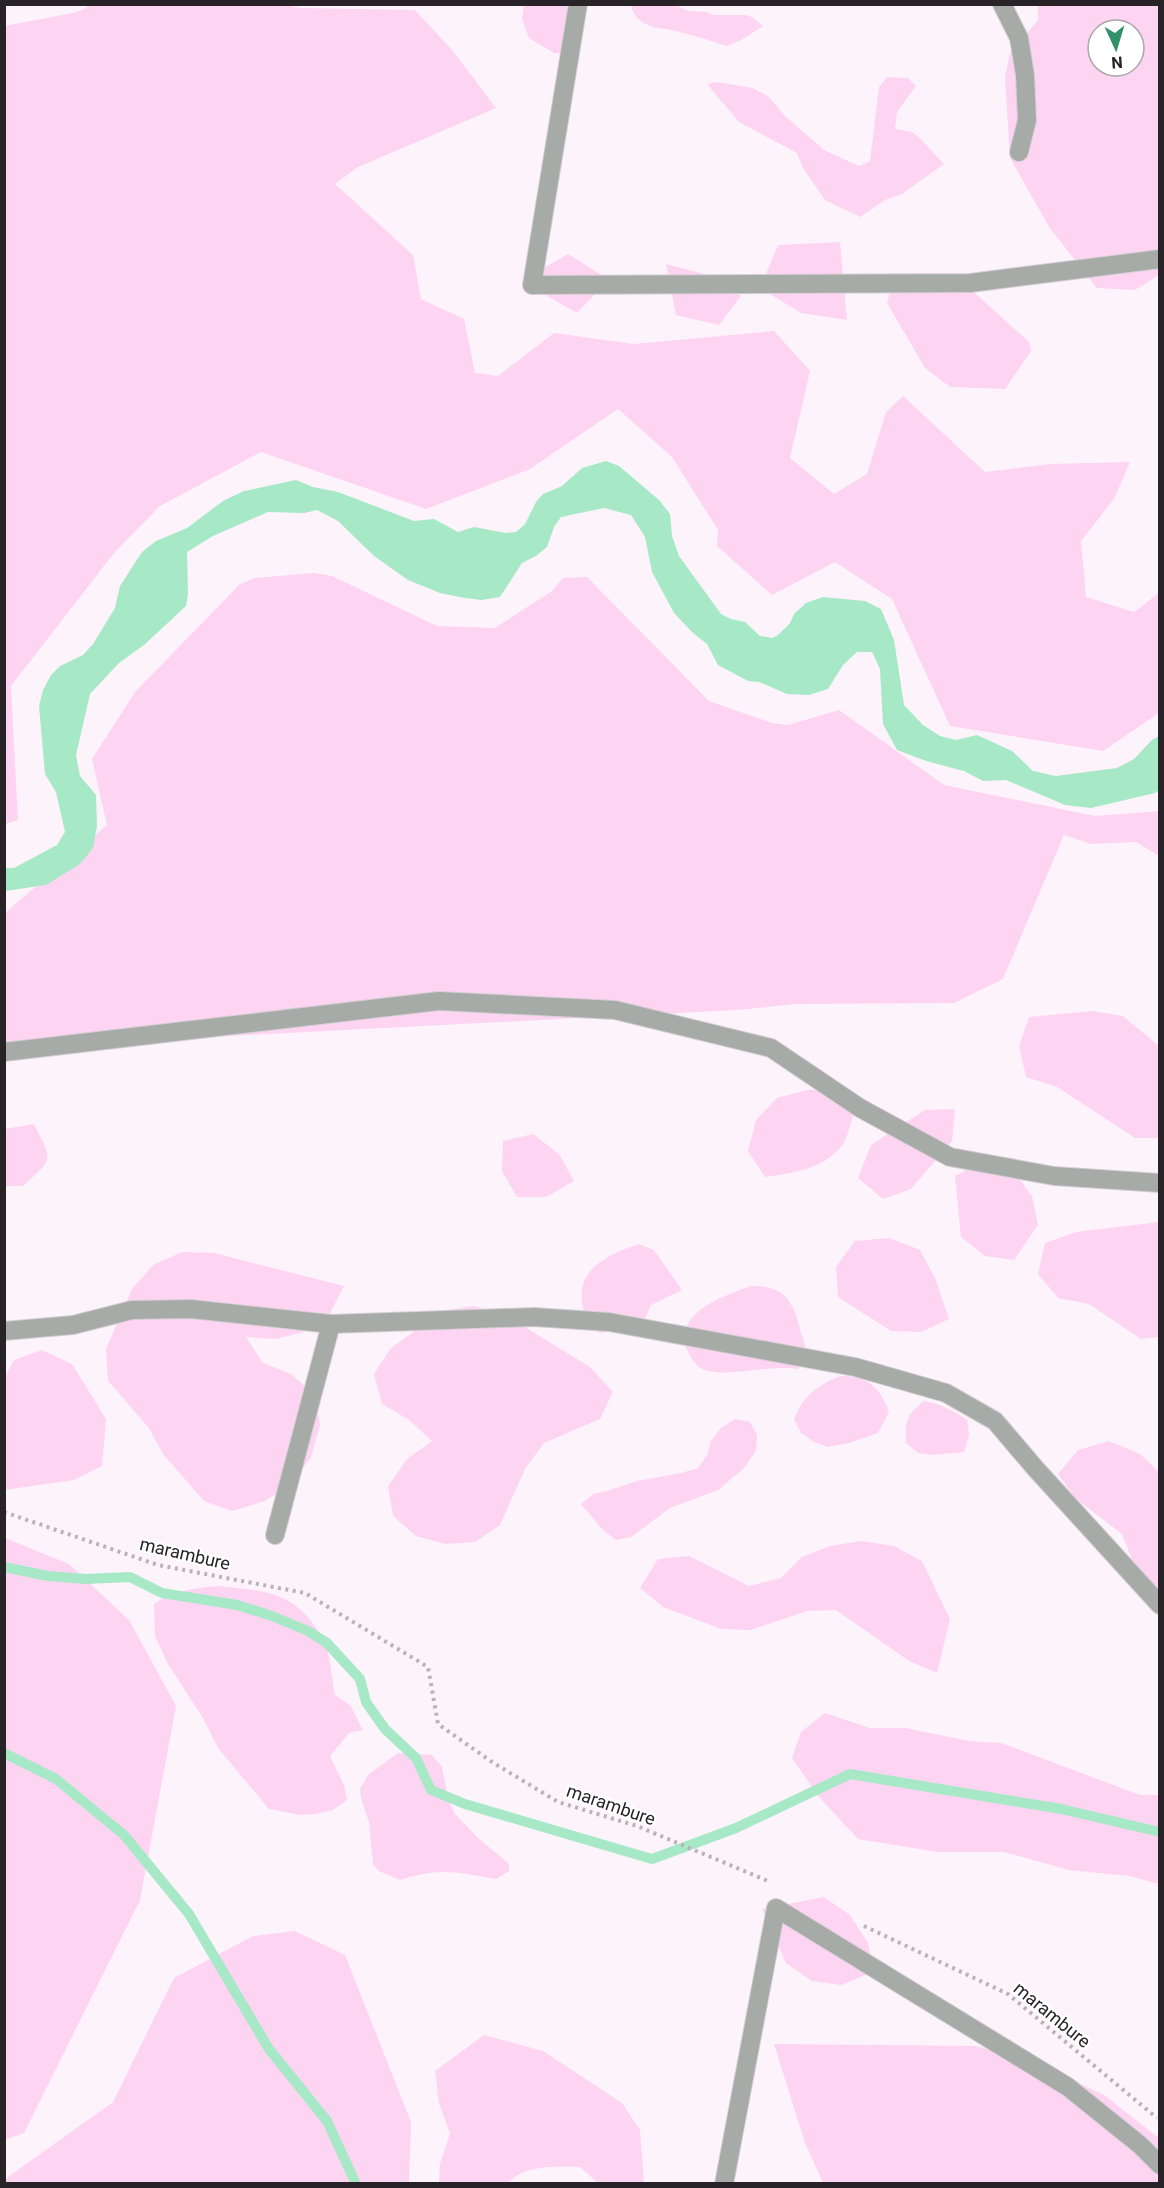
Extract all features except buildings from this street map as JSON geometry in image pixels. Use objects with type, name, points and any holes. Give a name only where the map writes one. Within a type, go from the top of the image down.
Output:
[{"type":"street","points":[[578,4],[532,285],[970,283],[1160,259]]},
{"type":"street","points":[[1002,4],[1019,38],[1025,75],[1027,120],[1019,152]]},
{"type":"street","points":[[4,1052],[439,1001],[615,1010],[771,1048],[860,1108],[950,1157],[1054,1176],[1160,1183]]},
{"type":"street","points":[[4,1331],[73,1325],[132,1310],[191,1309],[331,1324],[534,1317],[609,1322],[855,1367],[946,1393],[995,1421],[1160,1605]]},
{"type":"street","points":[[275,1534],[331,1324]]},
{"type":"street","points":[[724,2184],[776,1908],[1068,2087],[1160,2164]]},
{"type":"path","name":"marambure","points":[[4,1512],[158,1565],[305,1593],[428,1667],[438,1724],[492,1762],[558,1802],[637,1826],[771,1882]]},
{"type":"path","name":"marambure","points":[[857,1922],[1008,1994],[1160,2121]]},
{"type":"shaded area","points":[[93,4],[281,4],[301,8],[415,10],[453,51],[496,108],[358,167],[335,184],[413,255],[421,299],[464,319],[475,373],[498,376],[554,333],[634,344],[774,331],[810,371],[790,458],[834,494],[867,474],[886,412],[903,396],[985,472],[1050,464],[1130,462],[1114,499],[1081,541],[1086,597],[1134,612],[1159,593],[1159,713],[1103,751],[950,726],[892,599],[835,562],[772,595],[717,546],[718,530],[672,457],[618,409],[530,469],[426,509],[261,452],[160,506],[114,553],[11,686],[18,820],[5,824],[5,26],[77,12]]},
{"type":"shaded area","points":[[524,5],[570,5],[584,25],[574,54],[554,53],[529,38],[522,19]]},
{"type":"shaded area","points":[[631,5],[675,5],[689,11],[707,12],[714,15],[745,15],[752,17],[763,26],[727,46],[669,29],[655,28],[641,21]]},
{"type":"shaded area","points":[[1038,5],[1159,5],[1159,275],[1135,290],[1097,288],[1049,227],[1010,158],[1005,77],[1010,53],[1038,20]]},
{"type":"shaded area","points":[[887,77],[908,78],[916,86],[897,112],[895,129],[912,132],[919,137],[944,164],[902,194],[885,200],[860,217],[825,200],[803,168],[797,153],[739,122],[707,84],[717,82],[753,88],[769,97],[784,115],[824,150],[859,166],[870,161],[879,87]]},
{"type":"shaded area","points":[[840,242],[847,320],[801,313],[760,288],[778,245]]},
{"type":"shaded area","points":[[568,254],[600,274],[602,287],[577,313],[547,296],[532,275]]},
{"type":"shaded area","points":[[666,264],[701,273],[741,296],[719,325],[676,315]]},
{"type":"shaded area","points":[[956,276],[1029,342],[1031,351],[1005,389],[950,387],[925,368],[887,303],[893,281]]},
{"type":"shaded area","points":[[606,461],[619,466],[659,500],[670,514],[672,536],[679,556],[721,614],[745,622],[760,636],[773,638],[790,623],[794,614],[806,603],[823,597],[865,601],[881,609],[894,640],[904,705],[923,725],[940,736],[956,740],[977,735],[1012,751],[1033,771],[1056,776],[1117,768],[1134,759],[1159,736],[1159,790],[1155,793],[1091,808],[1065,805],[1006,780],[983,781],[964,771],[926,761],[897,750],[883,724],[880,669],[872,652],[857,652],[843,665],[828,689],[809,695],[787,694],[759,682],[748,681],[718,665],[707,644],[674,613],[652,572],[645,537],[631,515],[604,508],[561,517],[554,527],[547,547],[522,563],[500,597],[481,600],[440,593],[408,580],[374,556],[338,521],[317,510],[304,513],[268,512],[213,536],[187,552],[186,606],[144,645],[119,663],[90,694],[76,755],[80,776],[96,795],[97,826],[93,848],[80,864],[46,885],[5,891],[5,868],[14,868],[57,845],[65,832],[56,792],[45,774],[39,706],[43,690],[51,675],[60,666],[83,655],[93,644],[115,608],[120,586],[142,552],[156,541],[187,528],[223,501],[244,491],[296,480],[313,487],[338,492],[414,521],[434,519],[458,532],[474,527],[506,533],[516,532],[525,524],[536,502],[543,494],[562,486],[582,468]]},
{"type":"shaded area","points":[[314,573],[332,576],[437,626],[495,628],[552,591],[563,578],[587,577],[709,701],[772,723],[788,725],[839,710],[944,785],[1095,816],[1159,811],[1159,856],[1136,842],[1091,844],[1064,835],[1003,979],[954,1003],[795,1004],[737,1010],[111,1042],[5,1050],[5,913],[107,825],[92,759],[135,692],[240,584],[255,578]]},
{"type":"shaded area","points":[[1092,1011],[1123,1016],[1159,1046],[1159,1138],[1135,1138],[1057,1087],[1026,1077],[1019,1046],[1029,1017]]},
{"type":"shaded area","points":[[839,1089],[853,1116],[841,1147],[816,1166],[765,1177],[748,1151],[756,1120],[777,1098],[807,1090]]},
{"type":"shaded area","points":[[955,1109],[952,1141],[911,1189],[883,1199],[858,1178],[871,1145],[925,1110]]},
{"type":"shaded area","points":[[34,1124],[47,1152],[45,1164],[23,1186],[5,1186],[5,1129]]},
{"type":"shaded area","points":[[533,1134],[559,1154],[574,1181],[546,1197],[517,1197],[502,1171],[503,1141]]},
{"type":"shaded area","points":[[983,1161],[1014,1172],[1032,1196],[1038,1225],[1014,1260],[985,1256],[961,1237],[955,1176]]},
{"type":"shaded area","points":[[1159,1222],[1159,1337],[1141,1339],[1089,1304],[1058,1298],[1038,1274],[1045,1243],[1076,1232]]},
{"type":"shaded area","points":[[889,1238],[920,1250],[935,1278],[949,1319],[921,1332],[891,1331],[838,1297],[836,1267],[855,1241]]},
{"type":"shaded area","points":[[639,1244],[654,1250],[682,1290],[651,1305],[645,1319],[631,1327],[600,1333],[589,1323],[584,1312],[582,1290],[585,1279],[598,1263]]},
{"type":"shaded area","points":[[182,1252],[214,1253],[344,1286],[330,1313],[304,1332],[276,1339],[246,1337],[263,1363],[291,1374],[315,1395],[320,1425],[311,1457],[291,1484],[265,1501],[232,1511],[204,1501],[163,1454],[149,1428],[108,1381],[106,1349],[132,1289],[153,1265]]},
{"type":"shaded area","points":[[751,1286],[763,1286],[780,1292],[791,1304],[805,1347],[798,1369],[775,1368],[727,1373],[702,1369],[694,1362],[687,1350],[685,1337],[687,1325],[694,1316],[715,1301]]},
{"type":"shaded area","points":[[474,1306],[505,1315],[590,1367],[613,1392],[600,1419],[544,1443],[525,1469],[500,1525],[475,1542],[445,1544],[416,1536],[393,1516],[388,1486],[407,1459],[432,1441],[409,1420],[382,1404],[374,1374],[390,1349],[442,1311]]},
{"type":"shaded area","points":[[42,1350],[72,1364],[106,1419],[102,1466],[74,1480],[5,1490],[5,1377],[14,1360]]},
{"type":"shaded area","points":[[840,1376],[858,1378],[871,1385],[881,1396],[889,1412],[878,1433],[849,1443],[828,1447],[814,1442],[801,1433],[794,1419],[812,1392]]},
{"type":"shaded area","points":[[924,1401],[947,1408],[967,1420],[969,1435],[964,1452],[933,1455],[918,1453],[906,1443],[908,1419],[913,1410]]},
{"type":"shaded area","points":[[735,1419],[750,1422],[757,1435],[756,1451],[744,1468],[718,1490],[670,1508],[631,1537],[616,1540],[603,1530],[581,1504],[593,1494],[637,1481],[698,1468],[707,1455],[711,1441],[721,1428]]},
{"type":"shaded area","points":[[1109,1441],[1140,1454],[1159,1472],[1159,1602],[1145,1593],[1122,1534],[1075,1498],[1058,1474],[1078,1450]]},
{"type":"shaded area","points":[[5,1538],[69,1564],[129,1620],[176,1706],[140,1900],[24,2133],[5,2140]]},
{"type":"shaded area","points":[[861,1541],[894,1546],[922,1561],[950,1619],[937,1673],[909,1661],[836,1610],[807,1611],[751,1630],[721,1629],[663,1607],[640,1588],[658,1559],[689,1556],[749,1586],[781,1578],[802,1557],[830,1546]]},
{"type":"shaded area","points":[[218,1586],[269,1593],[292,1603],[311,1621],[326,1645],[335,1695],[350,1705],[363,1730],[349,1733],[330,1756],[344,1785],[347,1800],[333,1810],[300,1815],[269,1809],[218,1748],[203,1718],[168,1664],[155,1636],[154,1604],[185,1591]]},
{"type":"shaded area","points":[[825,1713],[870,1728],[905,1728],[969,1741],[1001,1743],[1140,1795],[1159,1795],[1159,1884],[1130,1876],[1069,1870],[1004,1852],[938,1852],[858,1839],[819,1797],[792,1758],[801,1732]]},
{"type":"shaded area","points":[[398,1753],[432,1755],[442,1767],[448,1799],[455,1814],[478,1838],[509,1864],[509,1871],[496,1879],[470,1874],[437,1872],[400,1880],[379,1871],[373,1864],[369,1822],[360,1789],[368,1775]]},
{"type":"shaded area","points":[[824,1897],[850,1915],[868,1943],[873,1972],[841,1985],[812,1981],[786,1963],[762,1909]]},
{"type":"shaded area","points":[[295,1931],[345,1955],[411,2122],[409,2183],[5,2183],[5,2179],[113,2102],[174,1978],[253,1936]]},
{"type":"shaded area","points":[[484,2035],[543,2051],[622,2103],[640,2130],[644,2183],[598,2183],[580,2167],[561,2167],[524,2172],[509,2183],[439,2183],[440,2164],[450,2133],[439,2104],[435,2071]]},
{"type":"shaded area","points":[[774,2044],[976,2046],[1033,2062],[1104,2095],[1159,2138],[1159,2183],[823,2183],[805,2143]]},
{"type":"waterway","points":[[4,1567],[48,1576],[86,1579],[130,1577],[162,1593],[237,1605],[308,1631],[327,1643],[360,1679],[366,1702],[385,1729],[416,1758],[431,1790],[465,1804],[652,1859],[736,1828],[850,1774],[1061,1809],[1160,1832]]},
{"type":"waterway","points":[[4,1753],[56,1779],[124,1835],[189,1914],[269,2049],[327,2121],[356,2184]]}]
